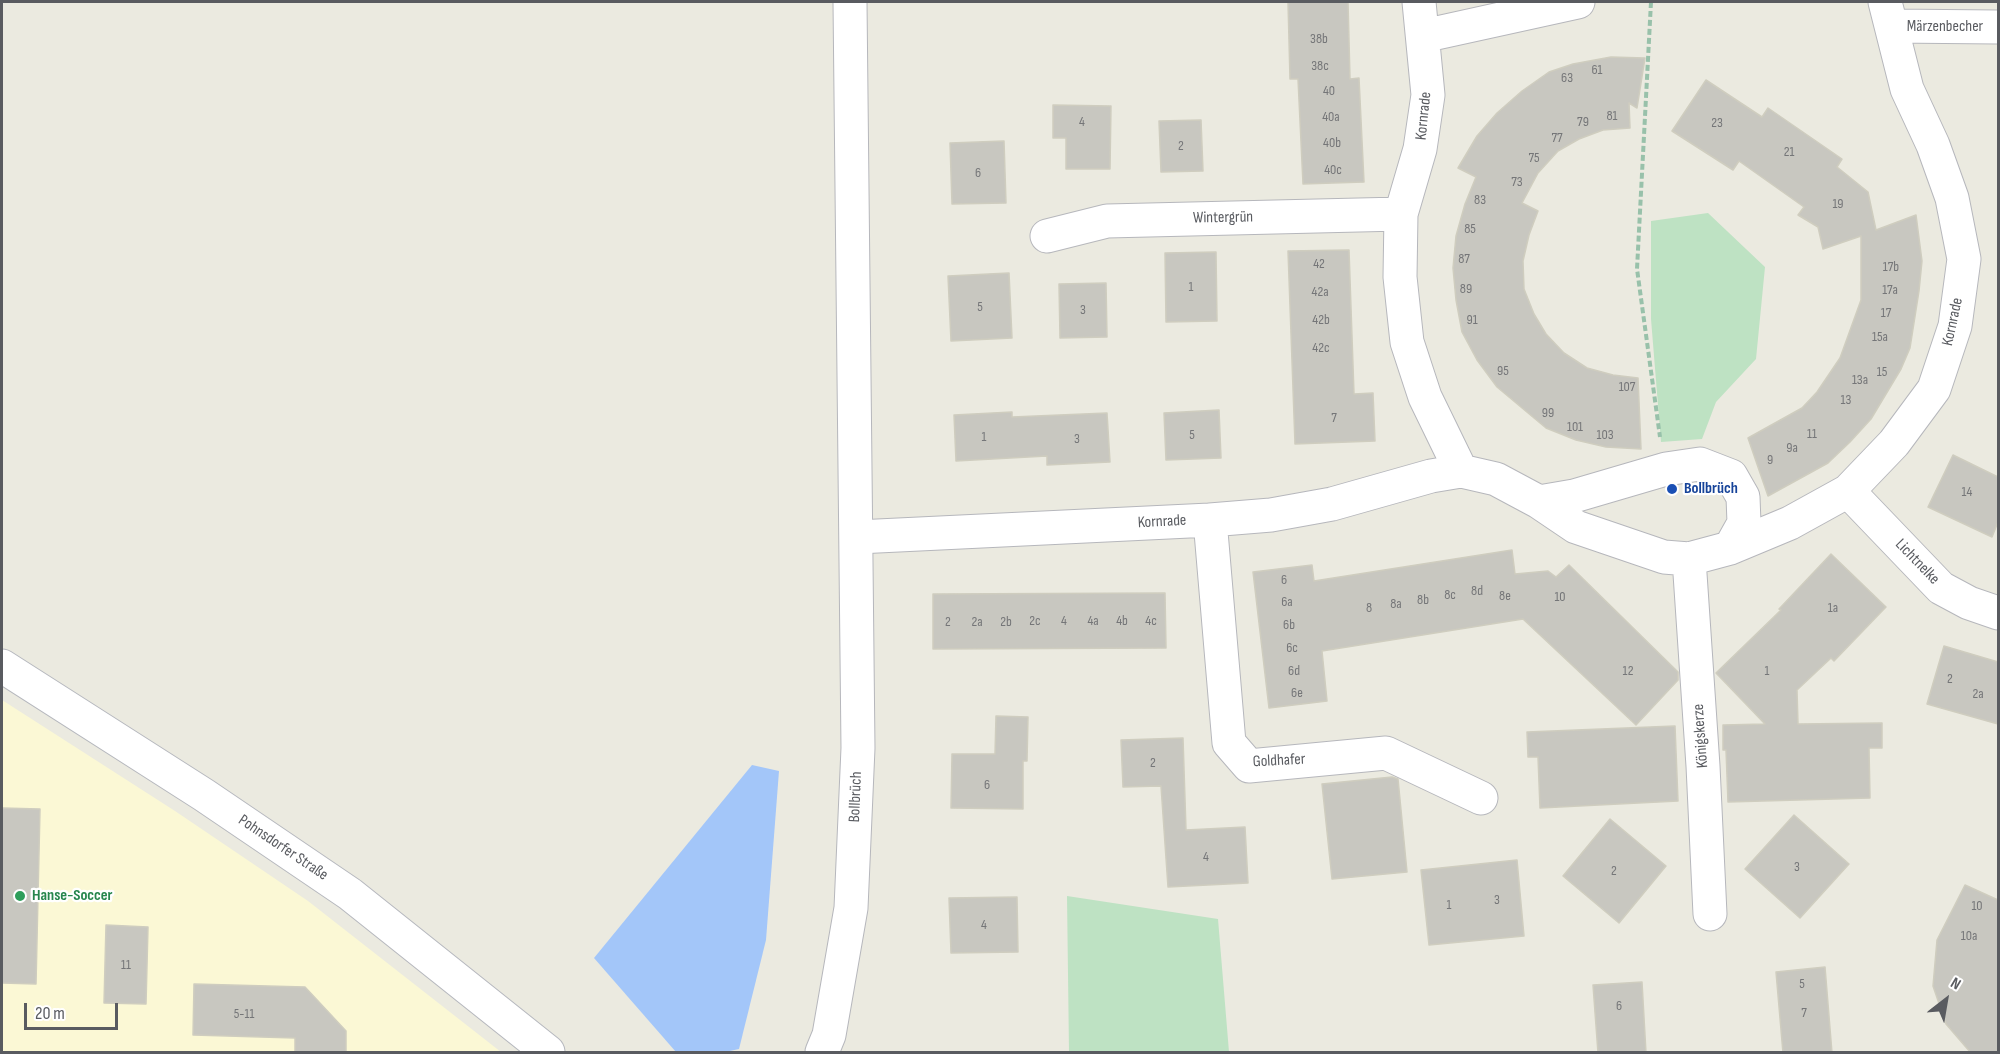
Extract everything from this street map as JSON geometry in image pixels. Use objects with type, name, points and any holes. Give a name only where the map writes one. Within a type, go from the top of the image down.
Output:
[{"type":"street","name":"Bollbrüch","points":[[822,1053],[829,1035],[851,908],[858,748],[850,2]]},
{"type":"street","name":"Kornrade","points":[[1419,2],[1428,95],[1420,149],[1401,214],[1400,277],[1407,342],[1425,398],[1461,471]]},
{"type":"street","points":[[1423,36],[1578,2]]},
{"type":"street","name":"Kornrade","points":[[857,537],[1271,515],[1332,504],[1431,476],[1461,471],[1496,479],[1539,502],[1576,527],[1664,557],[1689,559],[1730,549],[1790,523],[1848,491],[1894,443],[1934,389],[1955,326],[1964,259],[1952,198],[1933,145],[1907,89],[1888,14]]},
{"type":"street","name":"Märzenbecher","points":[[1888,14],[1998,27]]},
{"type":"street","name":"Wintergrün","points":[[1047,236],[1107,221],[1401,214]]},
{"type":"street","points":[[1539,502],[1574,496],[1666,469],[1700,464],[1731,476],[1743,497],[1744,523],[1730,549]]},
{"type":"street","name":"Lichtnelke","points":[[1848,491],[1941,588],[1969,603],[1998,613]]},
{"type":"street","name":"Goldhafer","points":[[1210,520],[1229,743],[1249,766],[1386,753],[1480,798]]},
{"type":"street","name":"Königskerze","points":[[1689,559],[1710,914]]},
{"type":"street","name":"Pohnsdorfer Straße","points":[[2,666],[204,795],[350,894],[548,1053]]},
{"type":"path","points":[[1652,2],[1636,269],[1666,469]]},
{"type":"shaded area","points":[[2,700],[175,811],[308,901],[501,1052],[2,1052]]},
{"type":"green space","points":[[1708,213],[1765,267],[1756,359],[1716,402],[1702,439],[1661,442],[1651,319],[1651,221]]},
{"type":"green space","points":[[1067,896],[1218,919],[1229,1052],[1069,1052]]},
{"type":"water","points":[[752,765],[779,771],[766,940],[739,1049],[725,1052],[676,1052],[594,958]]},
{"type":"building","points":[[1288,2],[1348,2],[1350,79],[1359,78],[1364,182],[1303,184],[1298,79],[1290,79]]},
{"type":"building","points":[[1611,57],[1645,58],[1637,108],[1629,103],[1630,128],[1603,130],[1579,139],[1558,151],[1538,173],[1522,203],[1538,211],[1523,261],[1524,289],[1534,314],[1546,334],[1564,353],[1587,368],[1613,375],[1638,378],[1641,449],[1606,447],[1576,440],[1546,428],[1497,387],[1477,360],[1462,332],[1453,268],[1456,236],[1476,177],[1458,168],[1477,136],[1497,113],[1549,72],[1573,64]]},
{"type":"building","points":[[1706,80],[1762,117],[1768,108],[1842,159],[1837,167],[1868,192],[1876,230],[1916,215],[1922,261],[1910,348],[1901,369],[1871,419],[1850,442],[1828,463],[1768,496],[1748,438],[1802,408],[1817,392],[1840,358],[1861,300],[1861,236],[1823,249],[1818,227],[1798,215],[1804,207],[1739,161],[1733,170],[1672,131]]},
{"type":"building","points":[[1053,105],[1111,106],[1110,169],[1066,169],[1066,138],[1053,138]]},
{"type":"building","points":[[1201,120],[1203,171],[1161,172],[1159,121]]},
{"type":"building","points":[[1004,141],[1006,203],[952,204],[950,143]]},
{"type":"building","points":[[1349,250],[1354,394],[1373,393],[1375,441],[1295,444],[1288,251]]},
{"type":"building","points":[[1216,252],[1217,321],[1166,322],[1165,253]]},
{"type":"building","points":[[1009,273],[1012,338],[951,341],[948,276]]},
{"type":"building","points":[[1106,283],[1107,337],[1060,338],[1059,284]]},
{"type":"building","points":[[1219,410],[1221,458],[1166,460],[1164,413]]},
{"type":"building","points":[[1012,412],[1012,417],[1107,413],[1110,462],[1047,465],[1047,456],[956,461],[954,415]]},
{"type":"building","points":[[1953,455],[1998,477],[1998,522],[1992,537],[1928,507]]},
{"type":"building","points":[[1512,550],[1515,574],[1548,571],[1556,577],[1569,565],[1678,672],[1678,680],[1636,725],[1523,619],[1322,651],[1327,701],[1269,708],[1253,572],[1312,565],[1314,581]]},
{"type":"building","points":[[1831,554],[1886,607],[1834,661],[1831,658],[1797,690],[1798,724],[1882,723],[1882,748],[1869,748],[1870,798],[1728,802],[1723,725],[1765,724],[1716,673],[1781,610],[1779,609]]},
{"type":"building","points":[[1165,593],[1166,648],[933,649],[933,594]]},
{"type":"building","points":[[1944,646],[1998,662],[1998,724],[1927,704]]},
{"type":"building","points":[[996,716],[1028,717],[1027,761],[1023,761],[1023,809],[951,808],[952,754],[995,754]]},
{"type":"building","points":[[1675,726],[1678,801],[1540,808],[1538,757],[1528,757],[1527,732]]},
{"type":"building","points":[[1183,738],[1186,830],[1245,827],[1248,883],[1168,887],[1161,786],[1123,787],[1121,740]]},
{"type":"building","points":[[1392,777],[1398,779],[1407,872],[1332,879],[1322,784]]},
{"type":"building","name":"Hanse-Soccer","points":[[2,808],[40,809],[36,984],[2,983]]},
{"type":"building","points":[[1794,815],[1849,864],[1800,918],[1745,869]]},
{"type":"building","points":[[1610,819],[1666,866],[1619,923],[1563,876]]},
{"type":"building","points":[[1517,860],[1524,936],[1429,945],[1421,870]]},
{"type":"building","points":[[1965,885],[1998,900],[1998,1053],[1971,1053],[1946,1024],[1933,986],[1937,940]]},
{"type":"building","points":[[1017,897],[1018,952],[951,953],[949,898]]},
{"type":"building","points":[[106,925],[148,927],[146,1004],[104,1003]]},
{"type":"building","points":[[1825,967],[1832,1053],[1783,1053],[1776,972]]},
{"type":"building","points":[[1642,982],[1646,1053],[1598,1053],[1593,985]]},
{"type":"building","points":[[194,984],[305,987],[346,1031],[346,1053],[295,1053],[295,1038],[193,1035]]},
{"type":"place","name":"Bollbrüch","points":[[1672,489]]},
{"type":"place","name":"Hanse-Soccer","points":[[20,896]]}]
